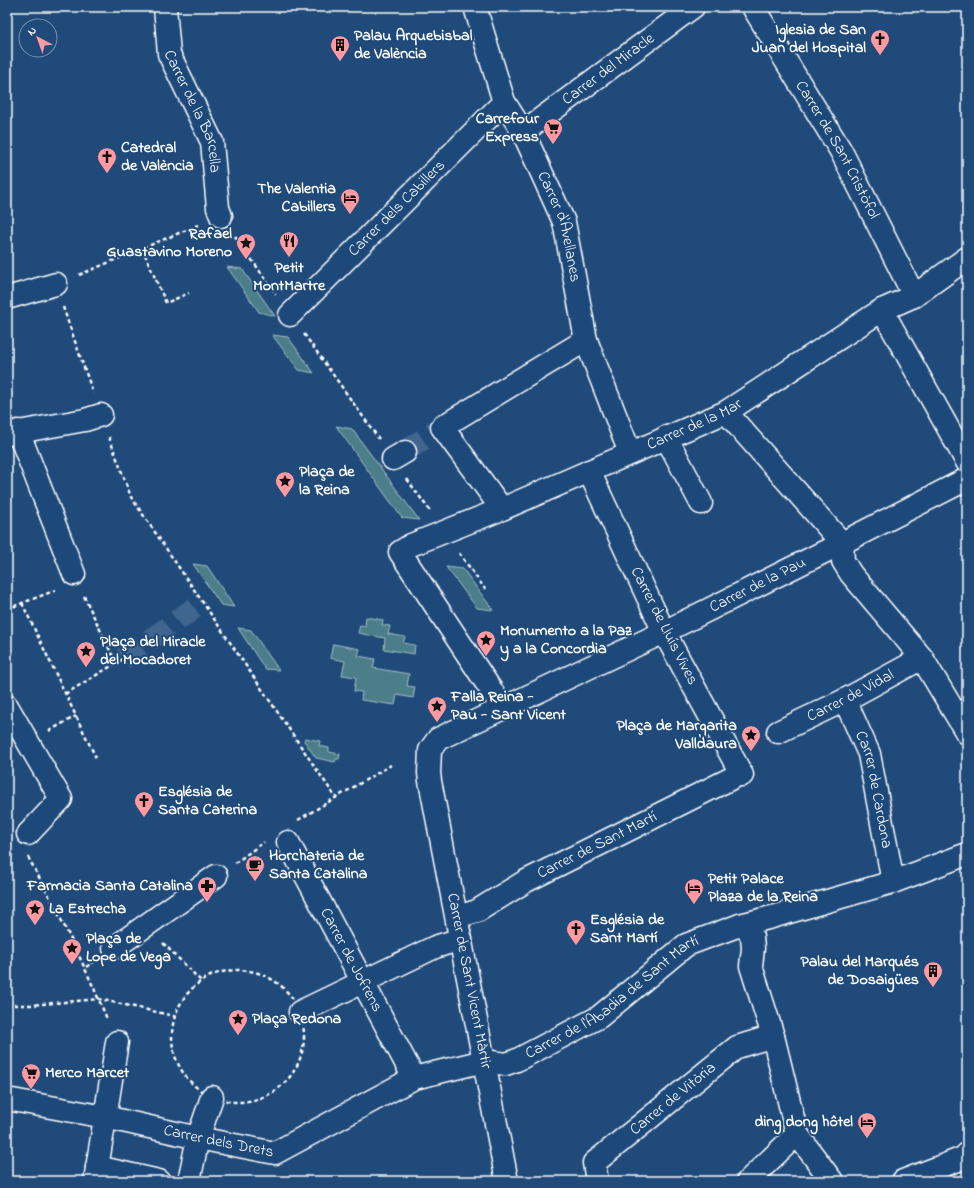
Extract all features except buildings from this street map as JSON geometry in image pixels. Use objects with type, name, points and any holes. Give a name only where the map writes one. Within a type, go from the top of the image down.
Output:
[{"type":"street","name":"Carrer de la Barcella","points":[[165,7],[169,54],[212,142],[218,208],[221,216]]},
{"type":"street","name":"Carrer d'Avellanes","points":[[475,7],[504,102],[523,132],[564,222],[586,340],[630,453]]},
{"type":"street","name":"Carrer del Miracle","points":[[523,132],[694,7]]},
{"type":"street","name":"Carrer de Sant Cristòfol","points":[[753,7],[841,151],[914,296]]},
{"type":"street","name":"Carrer dels Cabillers","points":[[290,315],[504,102]]},
{"type":"street","name":"Carrer de la Mar","points":[[503,708],[400,552],[411,545],[502,509],[726,412],[882,310],[914,296],[967,258]]},
{"type":"street","points":[[7,298],[56,284]]},
{"type":"street","points":[[882,310],[967,462]]},
{"type":"street","points":[[502,509],[438,429],[586,340]]},
{"type":"street","points":[[726,412],[842,543],[843,561],[851,574],[922,658],[967,733]]},
{"type":"street","points":[[75,578],[13,433],[85,420],[101,415]]},
{"type":"street","points":[[666,437],[701,503]]},
{"type":"street","name":"Carrer de Lluís Vives","points":[[589,471],[664,632],[742,775],[738,775]]},
{"type":"street","name":"Carrer de la Pau","points":[[503,708],[664,632],[967,479]]},
{"type":"street","name":"Carrer de Vidal","points":[[778,732],[845,700],[922,658]]},
{"type":"street","name":"Carrer de Cardona","points":[[845,700],[868,754],[893,882]]},
{"type":"street","points":[[7,706],[61,799],[28,834]]},
{"type":"street","name":"Carrer de Sant Vicent Màrtir","points":[[503,708],[438,739],[430,750],[429,761],[430,781],[507,1181]]},
{"type":"street","name":"Carrer de Sant Martí","points":[[457,917],[477,911],[526,881],[738,775]]},
{"type":"street","name":"Carrer de Jofrens","points":[[279,840],[363,981],[414,1078]]},
{"type":"street","name":"Carrer de l'Abadia de Sant Martí","points":[[484,1061],[506,1064],[599,1016],[686,945],[740,925],[772,918],[893,882],[967,854]]},
{"type":"street","points":[[114,948],[216,876]]},
{"type":"street","points":[[740,925],[748,930],[752,937],[753,948],[751,966],[773,1036],[797,1134],[832,1181]]},
{"type":"street","points":[[300,1012],[435,947],[461,939]]},
{"type":"street","name":"Carrer de Vitòria","points":[[597,1181],[594,1163],[737,1047],[773,1036]]},
{"type":"street","points":[[117,1042],[96,1174],[159,1181]]},
{"type":"street","name":"Carrer dels Drets","points":[[7,1099],[105,1117],[198,1138],[275,1153],[414,1078],[484,1061]]},
{"type":"street","points":[[189,1181],[198,1138],[212,1097]]},
{"type":"street","points":[[748,1181],[797,1134]]},
{"type":"street","points":[[903,1181],[963,1158],[967,1154]]},
{"type":"path","points":[[336,798],[131,497],[56,284],[221,216],[290,315],[399,456]]},
{"type":"path","points":[[142,248],[166,303],[189,293]]},
{"type":"path","points":[[7,609],[22,604],[75,578],[116,663]]},
{"type":"path","points":[[22,604],[96,758]]},
{"type":"path","points":[[65,694],[123,658]]},
{"type":"path","points":[[29,743],[76,716]]},
{"type":"path","points":[[295,822],[391,765]]},
{"type":"path","points":[[216,876],[279,840]]},
{"type":"path","points":[[27,856],[86,967],[99,999]]},
{"type":"path","points":[[145,926],[201,981]]},
{"type":"path","points":[[244,970],[266,975],[285,988],[298,1006],[300,1012],[305,1027],[304,1049],[297,1069],[283,1086],[264,1098],[243,1103],[222,1101],[202,1093],[186,1079],[175,1060],[171,1039],[174,1016],[185,996],[201,981],[222,972],[244,970]]},
{"type":"path","points":[[7,1005],[31,1005],[99,999],[174,1016]]},
{"type":"green space","points":[[227,267],[242,269],[275,316],[259,312]]},
{"type":"green space","points":[[272,335],[288,337],[314,373],[299,370]]},
{"type":"green space","points":[[336,426],[352,429],[419,520],[402,518]]},
{"type":"green space","points":[[193,564],[207,566],[234,607],[221,605]]},
{"type":"green space","points":[[446,567],[463,569],[493,610],[477,608]]},
{"type":"green space","points":[[366,617],[383,620],[382,625],[390,626],[388,634],[405,637],[403,643],[415,645],[414,654],[384,649],[385,638],[358,633],[360,625],[365,626]]},
{"type":"green space","points":[[238,628],[251,630],[279,670],[265,669]]},
{"type":"green space","points":[[333,644],[360,649],[358,656],[375,659],[373,668],[409,674],[407,686],[415,687],[413,698],[397,695],[395,705],[361,700],[362,692],[354,691],[356,677],[342,675],[345,661],[330,658]]},
{"type":"green space","points":[[305,738],[320,741],[319,746],[329,748],[329,752],[340,754],[339,759],[336,759],[335,762],[316,758],[304,741]]},
{"type":"tunnel","points":[[405,452],[435,431]]},
{"type":"tunnel","points":[[123,659],[203,602]]},
{"type":"place","name":"Iglesia de San Juan del Hospital","points":[[880,56]]},
{"type":"place","name":"Palau Arquebisbal de València","points":[[340,62]]},
{"type":"place","name":"Carrefour Express","points":[[553,145]]},
{"type":"place","name":"Catedral de València","points":[[107,174]]},
{"type":"place","name":"The Valentia Cabillers","points":[[350,215]]},
{"type":"place","name":"Petit MontMartre","points":[[289,258]]},
{"type":"place","name":"Rafael Guastavino Moreno","points":[[246,260]]},
{"type":"place","name":"Plaça de la Reina","points":[[285,498]]},
{"type":"place","name":"Monumento a la Paz y a la Concordia","points":[[486,657]]},
{"type":"place","name":"Plaça del Miracle del Mocadoret","points":[[86,668]]},
{"type":"place","name":"Falla Reina - Pau - Sant Vicent","points":[[437,723]]},
{"type":"place","name":"Plaça de Margarita Valldaura","points":[[751,752]]},
{"type":"place","name":"Església de Santa Caterina","points":[[144,818]]},
{"type":"place","name":"Horchateria de Santa Catalina","points":[[255,882]]},
{"type":"place","name":"Farmacia Santa Catalina","points":[[207,903]]},
{"type":"place","name":"Petit Palace Plaza de la Reina","points":[[694,905]]},
{"type":"place","name":"La Estrecha","points":[[35,926]]},
{"type":"place","name":"Església de Sant Martí","points":[[576,946]]},
{"type":"place","name":"Plaça de Lope de Vega","points":[[72,965]]},
{"type":"place","name":"Palau del Marqués de Dosaigües","points":[[933,988]]},
{"type":"place","name":"Plaça Redona","points":[[238,1036]]},
{"type":"place","name":"Merco Marcet","points":[[31,1090]]},
{"type":"place","name":"ding dong hôtel","points":[[867,1139]]}]
